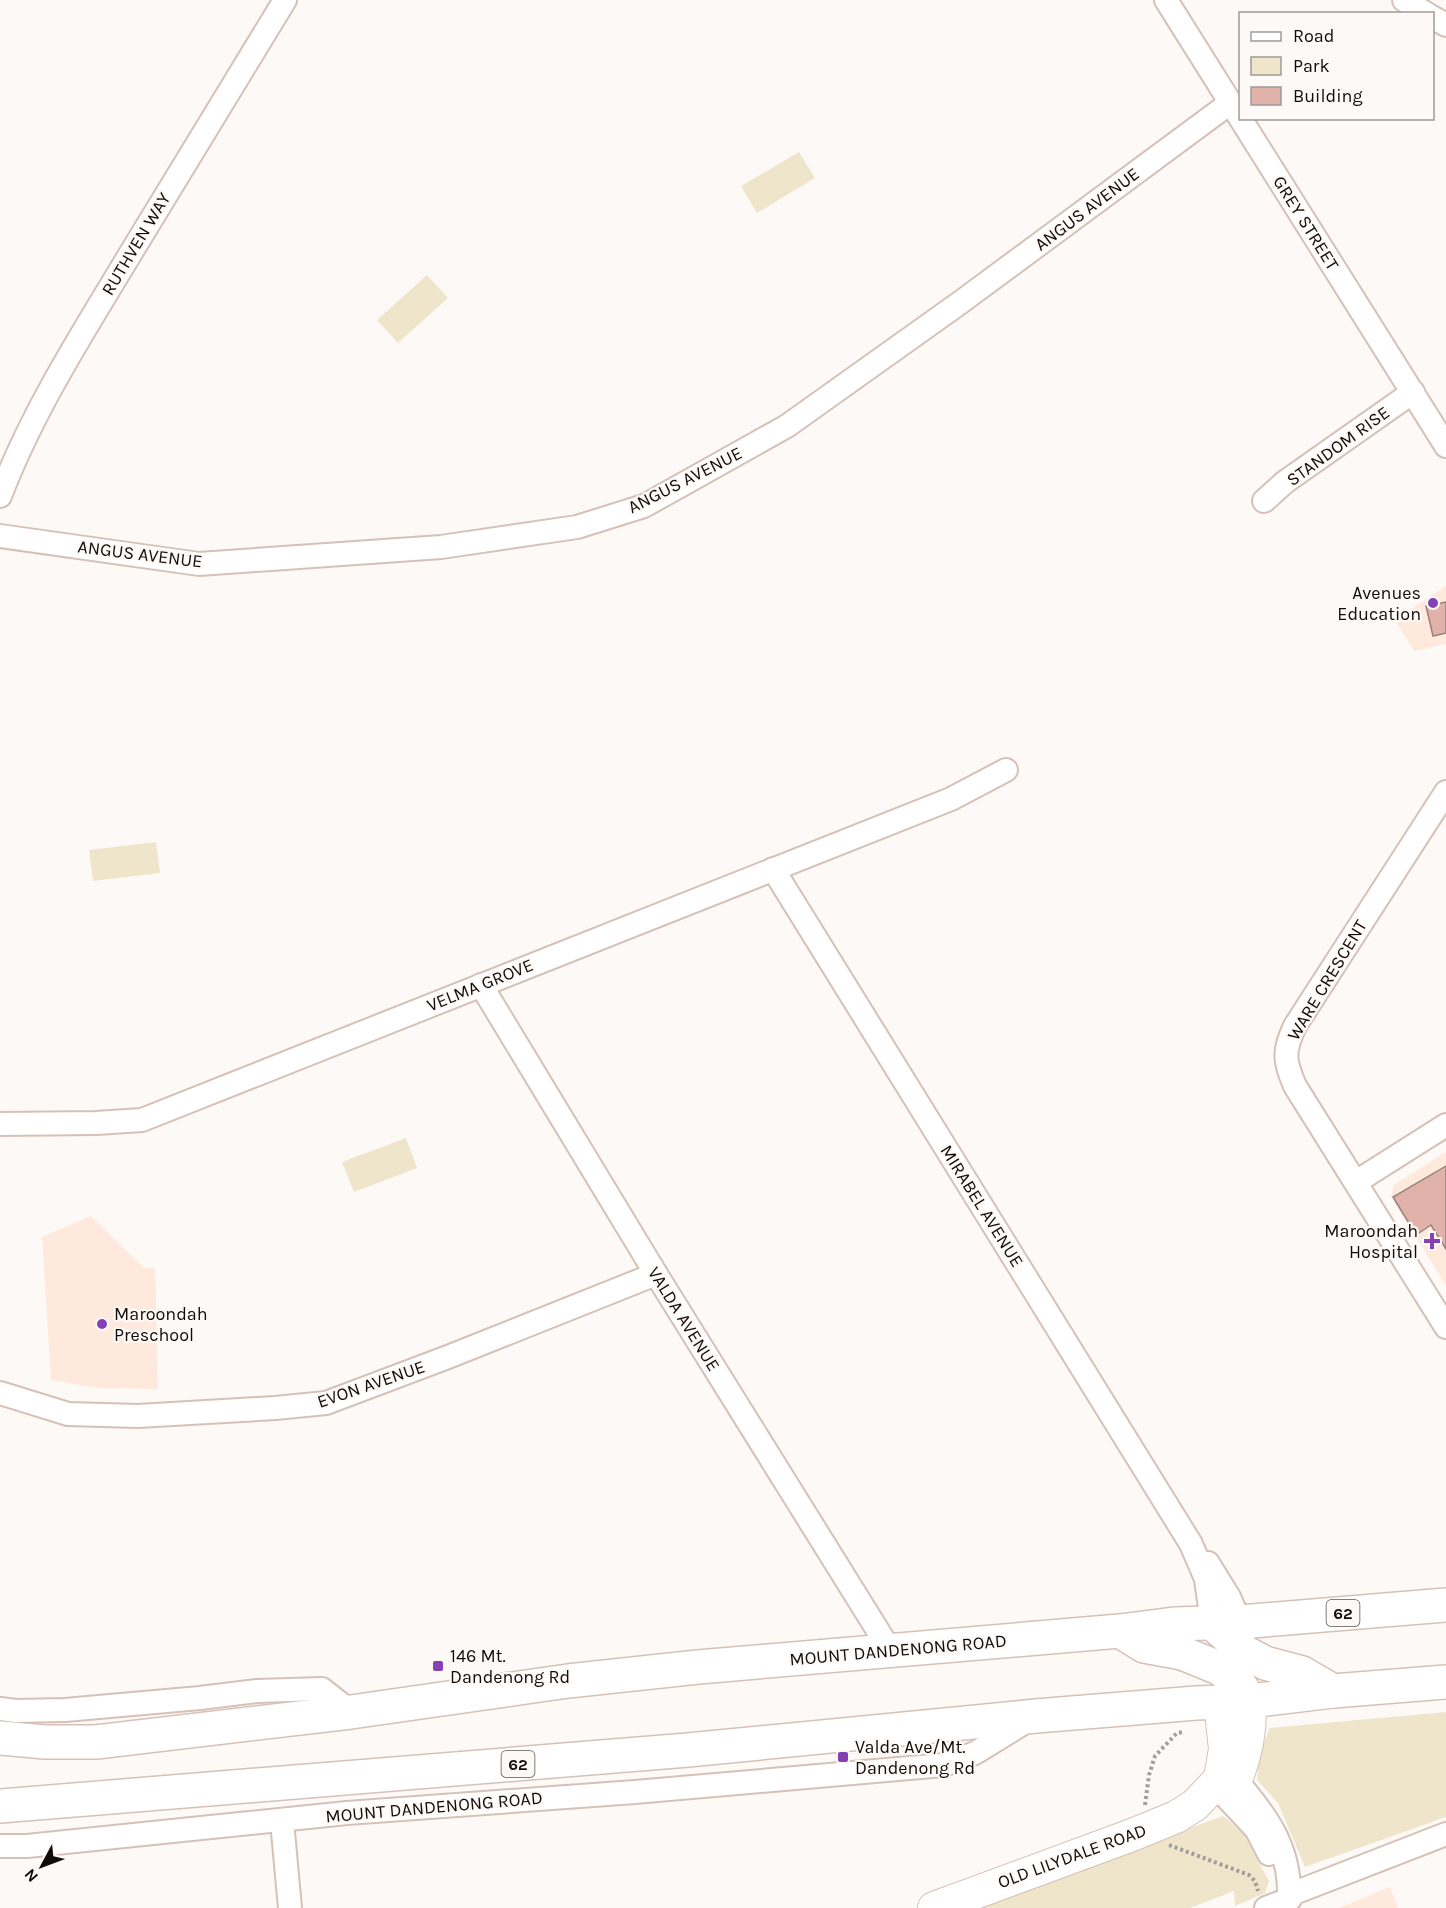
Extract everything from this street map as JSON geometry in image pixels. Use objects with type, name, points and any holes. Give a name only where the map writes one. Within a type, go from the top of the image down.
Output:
[{"type":"main road","name":"MOUNT DANDENONG ROAD","points":[[0,1738],[45,1742],[96,1742],[698,1667],[1120,1631],[1174,1624],[1229,1642],[1446,1605]]},
{"type":"main road","points":[[1120,1631],[1144,1646],[1182,1653],[1229,1642],[1265,1663],[1302,1673],[1333,1691]]},
{"type":"main road","points":[[1229,1642],[1238,1682],[1235,1702]]},
{"type":"main road","name":"MOUNT DANDENONG ROAD","points":[[0,1806],[676,1751],[1036,1716],[1235,1702],[1446,1682]]},
{"type":"street","name":"RUTHVEN WAY","points":[[0,496],[25,437],[64,363],[285,0]]},
{"type":"street","name":"GREY STREET","points":[[1166,0],[1239,117]]},
{"type":"street","points":[[1404,0],[1424,12]]},
{"type":"street","name":"ANGUS AVENUE","points":[[0,536],[199,564],[441,547],[577,527],[644,506],[787,426],[961,302],[1230,103]]},
{"type":"street","name":"GREY STREET","points":[[1241,120],[1446,446]]},
{"type":"street","name":"STANDOM RISE","points":[[1264,501],[1286,482],[1413,392]]},
{"type":"street","name":"VELMA GROVE","points":[[0,1124],[142,1120],[951,799],[1005,770]]},
{"type":"street","name":"WARE CRESCENT","points":[[1446,792],[1295,1026],[1287,1044],[1285,1059],[1295,1086],[1446,1326]]},
{"type":"street","name":"MIRABEL AVENUE","points":[[773,869],[1191,1544],[1229,1642]]},
{"type":"street","name":"VALDA AVENUE","points":[[481,986],[656,1274],[891,1650]]},
{"type":"street","points":[[1356,1182],[1446,1125]]},
{"type":"street","name":"EVON AVENUE","points":[[0,1393],[68,1414],[138,1416],[326,1403],[656,1274]]},
{"type":"street","points":[[0,1709],[65,1710],[257,1691],[322,1689],[351,1712]]},
{"type":"street","name":"OLD LILYDALE ROAD","points":[[934,1908],[1164,1822],[1228,1786],[1248,1747],[1251,1719],[1235,1702]]},
{"type":"street","name":"MOUNT DANDENONG ROAD","points":[[0,1846],[27,1846],[347,1813],[647,1791],[944,1765],[975,1753],[1036,1716]]},
{"type":"street","points":[[1228,1786],[1266,1816],[1280,1844],[1289,1876],[1291,1901]]},
{"type":"street","points":[[282,1821],[290,1908]]},
{"type":"street","points":[[1264,1904],[1291,1901],[1446,1834]]},
{"type":"path","points":[[1188,1731],[1177,1733],[1155,1756],[1145,1796],[1144,1815],[1164,1822],[1165,1844],[1249,1875],[1255,1881],[1264,1904]]},
{"type":"shaded area","name":"Avenues Education","points":[[1446,586],[1446,644],[1414,651],[1395,620]]},
{"type":"shaded area","name":"Maroondah Hospital","points":[[1446,1152],[1446,1285],[1391,1197],[1394,1185]]},
{"type":"shaded area","name":"Maroondah Preschool","points":[[91,1216],[144,1268],[155,1268],[158,1389],[98,1388],[51,1380],[42,1237]]},
{"type":"shaded area","points":[[1390,1887],[1398,1908],[1339,1908]]},
{"type":"green space","points":[[799,152],[815,178],[757,213],[741,186]]},
{"type":"green space","points":[[427,275],[448,298],[398,343],[377,320]]},
{"type":"green space","points":[[156,842],[160,873],[93,881],[89,850]]},
{"type":"green space","points":[[406,1138],[417,1168],[354,1192],[342,1162]]},
{"type":"green space","points":[[1446,1712],[1446,1817],[1305,1867],[1278,1803],[1257,1780],[1259,1753],[1270,1728]]},
{"type":"green space","points":[[1223,1816],[1243,1833],[1269,1881],[1265,1893],[1235,1906],[1234,1891],[1190,1908],[967,1908]]},
{"type":"building","points":[[1446,602],[1446,633],[1433,636],[1426,606]]},
{"type":"building","name":"Maroondah Hospital","points":[[1446,1166],[1446,1249],[1431,1225],[1416,1235],[1393,1197]]},
{"type":"place","name":"Avenues Education","points":[[1433,603]]},
{"type":"place","name":"Maroondah Hospital","points":[[1432,1241]]},
{"type":"place","name":"Maroondah Preschool","points":[[102,1324]]},
{"type":"place","name":"146 Mt. Dandenong Rd","points":[[438,1666]]},
{"type":"place","name":"Valda Ave/Mt. Dandenong Rd","points":[[843,1757]]}]
